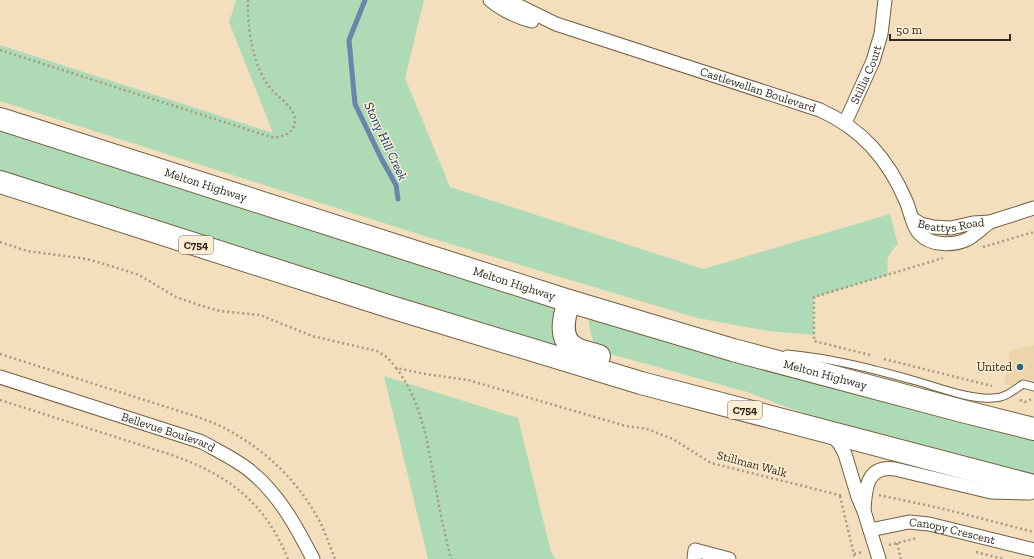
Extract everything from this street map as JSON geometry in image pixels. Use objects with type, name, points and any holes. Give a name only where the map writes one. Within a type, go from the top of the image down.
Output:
[{"type":"highway","name":"Melton Highway","points":[[0,119],[451,263],[733,350],[1034,430]]},
{"type":"highway","name":"C754","points":[[0,182],[391,307],[641,383],[1034,486]]},
{"type":"highway","points":[[569,300],[564,320],[564,334],[571,346],[758,403],[822,431]]},
{"type":"street","name":"Castlewellan Boulevard","points":[[490,0],[504,10],[528,20],[556,24]]},
{"type":"street","name":"Castlewellan Boulevard","points":[[507,0],[556,24],[820,110],[845,123],[879,153],[897,183],[913,219]]},
{"type":"street","name":"Stillia Court","points":[[845,123],[873,61],[881,34],[885,0]]},
{"type":"street","name":"Beattys Road","points":[[913,219],[916,230],[921,235],[933,242],[949,244],[969,238],[990,222],[1034,208]]},
{"type":"street","name":"Bellevue Boulevard","points":[[0,377],[202,442],[230,457],[249,470],[267,486],[280,502],[313,559]]},
{"type":"street","points":[[822,431],[839,443],[845,454],[862,494],[864,511],[877,554]]},
{"type":"street","points":[[862,494],[875,472],[890,468],[991,492],[1034,493]]},
{"type":"street","name":"Canopy Crescent","points":[[870,530],[909,522],[929,524],[1034,550]]},
{"type":"street","name":"Bellevue Boulevard","points":[[302,538],[309,559]]},
{"type":"street","points":[[694,559],[695,550],[729,559]]},
{"type":"lane","points":[[733,350],[816,357],[881,372],[976,398],[1002,397],[1023,384],[1034,387]]},
{"type":"path","points":[[0,50],[270,137],[279,138],[290,132],[294,126],[295,116],[292,110],[271,89],[261,72],[255,56],[251,35],[248,0]]},
{"type":"path","points":[[982,247],[1034,232]]},
{"type":"path","points":[[0,242],[27,251],[87,259],[114,267],[139,275],[176,297],[202,306],[220,311],[260,315],[312,336],[377,351],[388,358],[412,393],[421,418],[451,559]]},
{"type":"path","points":[[874,356],[814,341],[814,297],[945,258]]},
{"type":"path","points":[[881,358],[993,386]]},
{"type":"path","name":"Stillman Walk","points":[[396,368],[468,380],[626,426],[647,429],[673,439],[711,463],[840,496],[862,494],[944,509],[1034,532]]},
{"type":"path","points":[[0,400],[197,464],[242,493],[261,511],[281,542],[288,559]]},
{"type":"path","points":[[840,496],[855,559]]},
{"type":"path","points":[[854,554],[877,554],[897,543],[919,538]]},
{"type":"path","points":[[897,543],[901,559]]},
{"type":"path","points":[[972,551],[1002,559]]},
{"type":"shaded area","name":"United","points":[[1034,345],[1034,391],[1004,384],[1010,351]]},
{"type":"green space","points":[[236,0],[424,0],[405,78],[450,187],[703,269],[890,214],[898,244],[888,258],[888,275],[813,298],[814,335],[768,331],[697,318],[437,240],[0,101],[0,45],[273,133],[229,22]]},
{"type":"green space","points":[[0,129],[559,308],[562,346],[545,344],[0,173]]},
{"type":"green space","points":[[589,317],[1034,439],[1034,476],[824,421],[747,392],[596,350],[589,327]]},
{"type":"green space","points":[[384,376],[518,418],[551,552],[556,559],[428,559]]},
{"type":"waterway","name":"Stony Hill Creek","points":[[365,0],[349,40],[355,104],[396,185],[398,199]]},
{"type":"place","name":"United","points":[[1020,367]]}]
